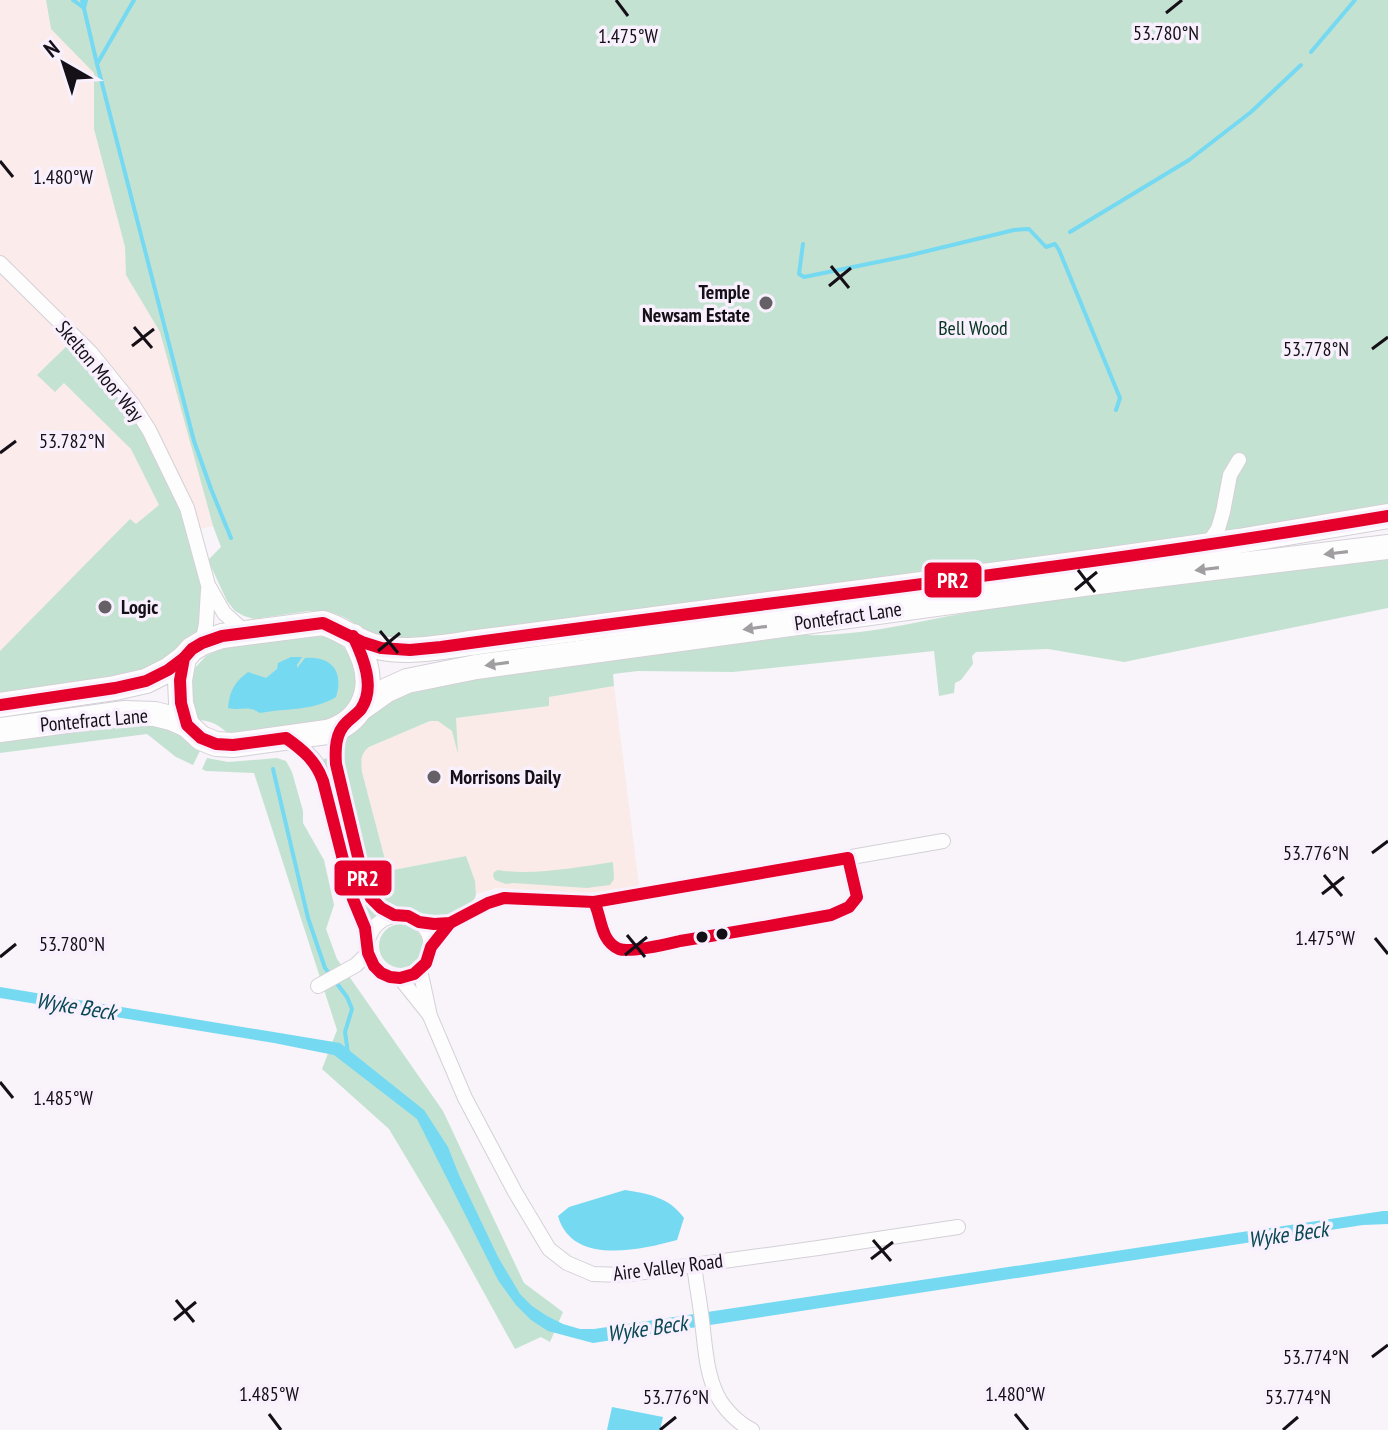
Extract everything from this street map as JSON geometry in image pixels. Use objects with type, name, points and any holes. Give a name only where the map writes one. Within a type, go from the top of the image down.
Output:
[{"type":"highway","name":"Pontefract Lane","points":[[353,636],[367,644],[397,651],[1239,541],[1388,516]]},
{"type":"highway","name":"Pontefract Lane","points":[[363,707],[387,690],[407,681],[476,667],[1067,586],[1388,547]]},
{"type":"highway","points":[[323,623],[353,636],[365,663],[367,685],[363,707],[342,727],[327,732],[233,745],[216,744],[201,738],[187,725],[181,703],[180,680],[193,650],[222,636],[246,634],[323,623]]},
{"type":"highway","name":"Pontefract Lane","points":[[0,705],[146,681],[168,670],[193,650]]},
{"type":"highway","name":"Pontefract Lane","points":[[0,730],[125,713],[155,714],[187,725]]},
{"type":"street","name":"Skelton Moor Way","points":[[0,263],[91,353],[133,405],[149,430],[187,508],[208,585],[224,613],[246,634]]},
{"type":"street","points":[[1207,545],[1218,529],[1230,475],[1239,460]]},
{"type":"street","points":[[1223,512],[1239,541]]},
{"type":"street","name":"Skelton Moor Way","points":[[193,650],[206,624],[208,585]]},
{"type":"street","points":[[342,727],[335,752],[336,764],[364,882],[371,898],[394,915]]},
{"type":"street","points":[[286,738],[305,750],[320,768],[344,866],[374,966],[390,977],[400,978],[420,970],[431,947],[450,923],[504,898],[594,902],[943,841]]},
{"type":"street","points":[[318,986],[356,965],[368,948],[373,928],[386,917],[408,916],[419,922],[426,929],[431,947]]},
{"type":"street","points":[[419,922],[450,923]]},
{"type":"street","name":"Aire Valley Road","points":[[420,970],[430,1016],[465,1098],[549,1249],[567,1263],[593,1274],[622,1275],[958,1227]]},
{"type":"street","points":[[341,975],[381,973]]},
{"type":"street","name":"Aire Valley Road","points":[[400,978],[430,1016]]},
{"type":"street","points":[[694,1264],[706,1353],[718,1396],[730,1412],[752,1430]]},
{"type":"shaded area","points":[[0,0],[46,0],[51,29],[94,73],[94,129],[125,247],[126,275],[160,331],[213,526],[157,540],[0,672]]},
{"type":"shaded area","points":[[614,686],[639,886],[589,893],[496,888],[476,894],[466,856],[388,871],[362,772],[363,752],[369,747],[430,721],[549,706],[549,697]]},
{"type":"green space","name":"Temple Newsam Estate","points":[[46,0],[1388,0],[1388,509],[1200,539],[412,642],[374,635],[328,611],[254,619],[244,616],[227,601],[208,560],[221,547],[160,332],[126,275],[125,247],[94,129],[94,73],[51,29]]},
{"type":"green space","points":[[76,337],[167,465],[208,585],[206,624],[168,670],[0,705],[0,651],[130,519],[136,524],[159,505],[131,449],[64,383],[55,392],[37,375]]},
{"type":"green space","points":[[1388,556],[1388,608],[1124,662],[1048,649],[976,652],[972,656],[973,664],[955,683],[954,693],[939,696],[934,651],[733,672],[638,671],[613,674],[614,686],[549,697],[549,706],[456,718],[458,754],[452,731],[438,721],[430,721],[369,747],[362,758],[362,772],[388,871],[466,856],[475,881],[475,898],[459,911],[444,917],[432,917],[382,902],[371,886],[344,781],[341,740],[386,699],[435,684],[804,635],[877,630],[1045,601]]},
{"type":"green space","points":[[315,636],[341,645],[350,657],[359,684],[347,709],[332,719],[228,734],[215,724],[199,720],[189,705],[193,670],[206,656],[223,648]]},
{"type":"green space","points":[[134,720],[169,727],[201,749],[193,765],[176,757],[147,734],[0,753],[0,742]]},
{"type":"green space","points":[[329,757],[380,913],[370,922],[355,882],[322,760]]},
{"type":"green space","points":[[207,758],[228,762],[277,758],[286,761],[303,811],[303,823],[324,860],[334,905],[326,929],[337,959],[443,1111],[524,1283],[563,1312],[550,1342],[541,1337],[515,1349],[389,1129],[322,1069],[337,1030],[254,773],[206,771],[202,769]]},
{"type":"green space","points":[[613,862],[614,879],[610,885],[587,888],[506,884],[493,876],[498,870],[540,871]]},
{"type":"green space","points":[[401,924],[416,931],[423,946],[416,961],[401,968],[386,961],[379,946],[386,931]]},
{"type":"water","points":[[291,657],[302,657],[297,668],[305,658],[322,660],[334,667],[338,680],[336,697],[309,707],[260,713],[228,708],[234,687],[248,672],[266,678],[277,669],[278,663]]},
{"type":"water","name":"Wyke Beck","points":[[0,987],[340,1043],[424,1110],[448,1147],[498,1257],[520,1294],[547,1316],[580,1329],[1383,1211],[1388,1211],[1388,1224],[1363,1225],[593,1343],[548,1331],[516,1305],[498,1280],[417,1119],[334,1055],[0,998]]},
{"type":"water","points":[[625,1190],[658,1198],[672,1205],[684,1218],[677,1240],[645,1248],[609,1250],[577,1242],[566,1232],[558,1216],[569,1207]]},
{"type":"water","points":[[612,1407],[663,1417],[660,1430],[607,1430]]},
{"type":"waterway","points":[[73,0],[84,8],[86,0]]},
{"type":"waterway","points":[[82,0],[97,64]]},
{"type":"waterway","points":[[134,0],[97,64],[194,441],[231,538]]},
{"type":"waterway","points":[[1311,52],[1355,0]]},
{"type":"waterway","points":[[1070,232],[1189,160],[1251,112],[1301,65]]},
{"type":"waterway","points":[[803,244],[799,274],[804,277],[1029,229],[1046,247],[1055,244],[1059,250],[1120,398],[1116,410]]},
{"type":"waterway","points":[[273,769],[308,918],[325,968],[330,974]]},
{"type":"waterway","points":[[335,981],[352,1009],[345,1032],[348,1053]]},
{"type":"transit line","name":"PR2","points":[[450,923],[431,947],[426,963],[414,974],[390,977],[374,966],[317,768],[286,738],[233,745],[216,744],[201,738],[187,725],[181,703],[180,680],[184,658],[192,649],[222,636],[323,623],[381,648],[410,650],[441,647],[1034,569],[1388,516]]},
{"type":"transit line","name":"PR2","points":[[353,636],[364,663],[367,691],[361,709],[340,731],[336,764],[364,882],[371,898],[394,915],[434,924],[450,923],[504,898],[594,902]]},
{"type":"transit line","name":"PR2","points":[[0,705],[146,681],[184,658]]},
{"type":"transit line","name":"PR2","points":[[848,858],[857,897],[849,907],[831,915],[649,948],[624,950],[608,941],[594,902],[848,858]]},
{"type":"place","name":"Temple Newsam Estate","points":[[766,303]]},
{"type":"place","name":"Logic","points":[[105,607]]},
{"type":"place","name":"Morrisons Daily","points":[[434,777]]},
{"type":"park label","name":"Bell Wood","points":[[973,328]]}]
